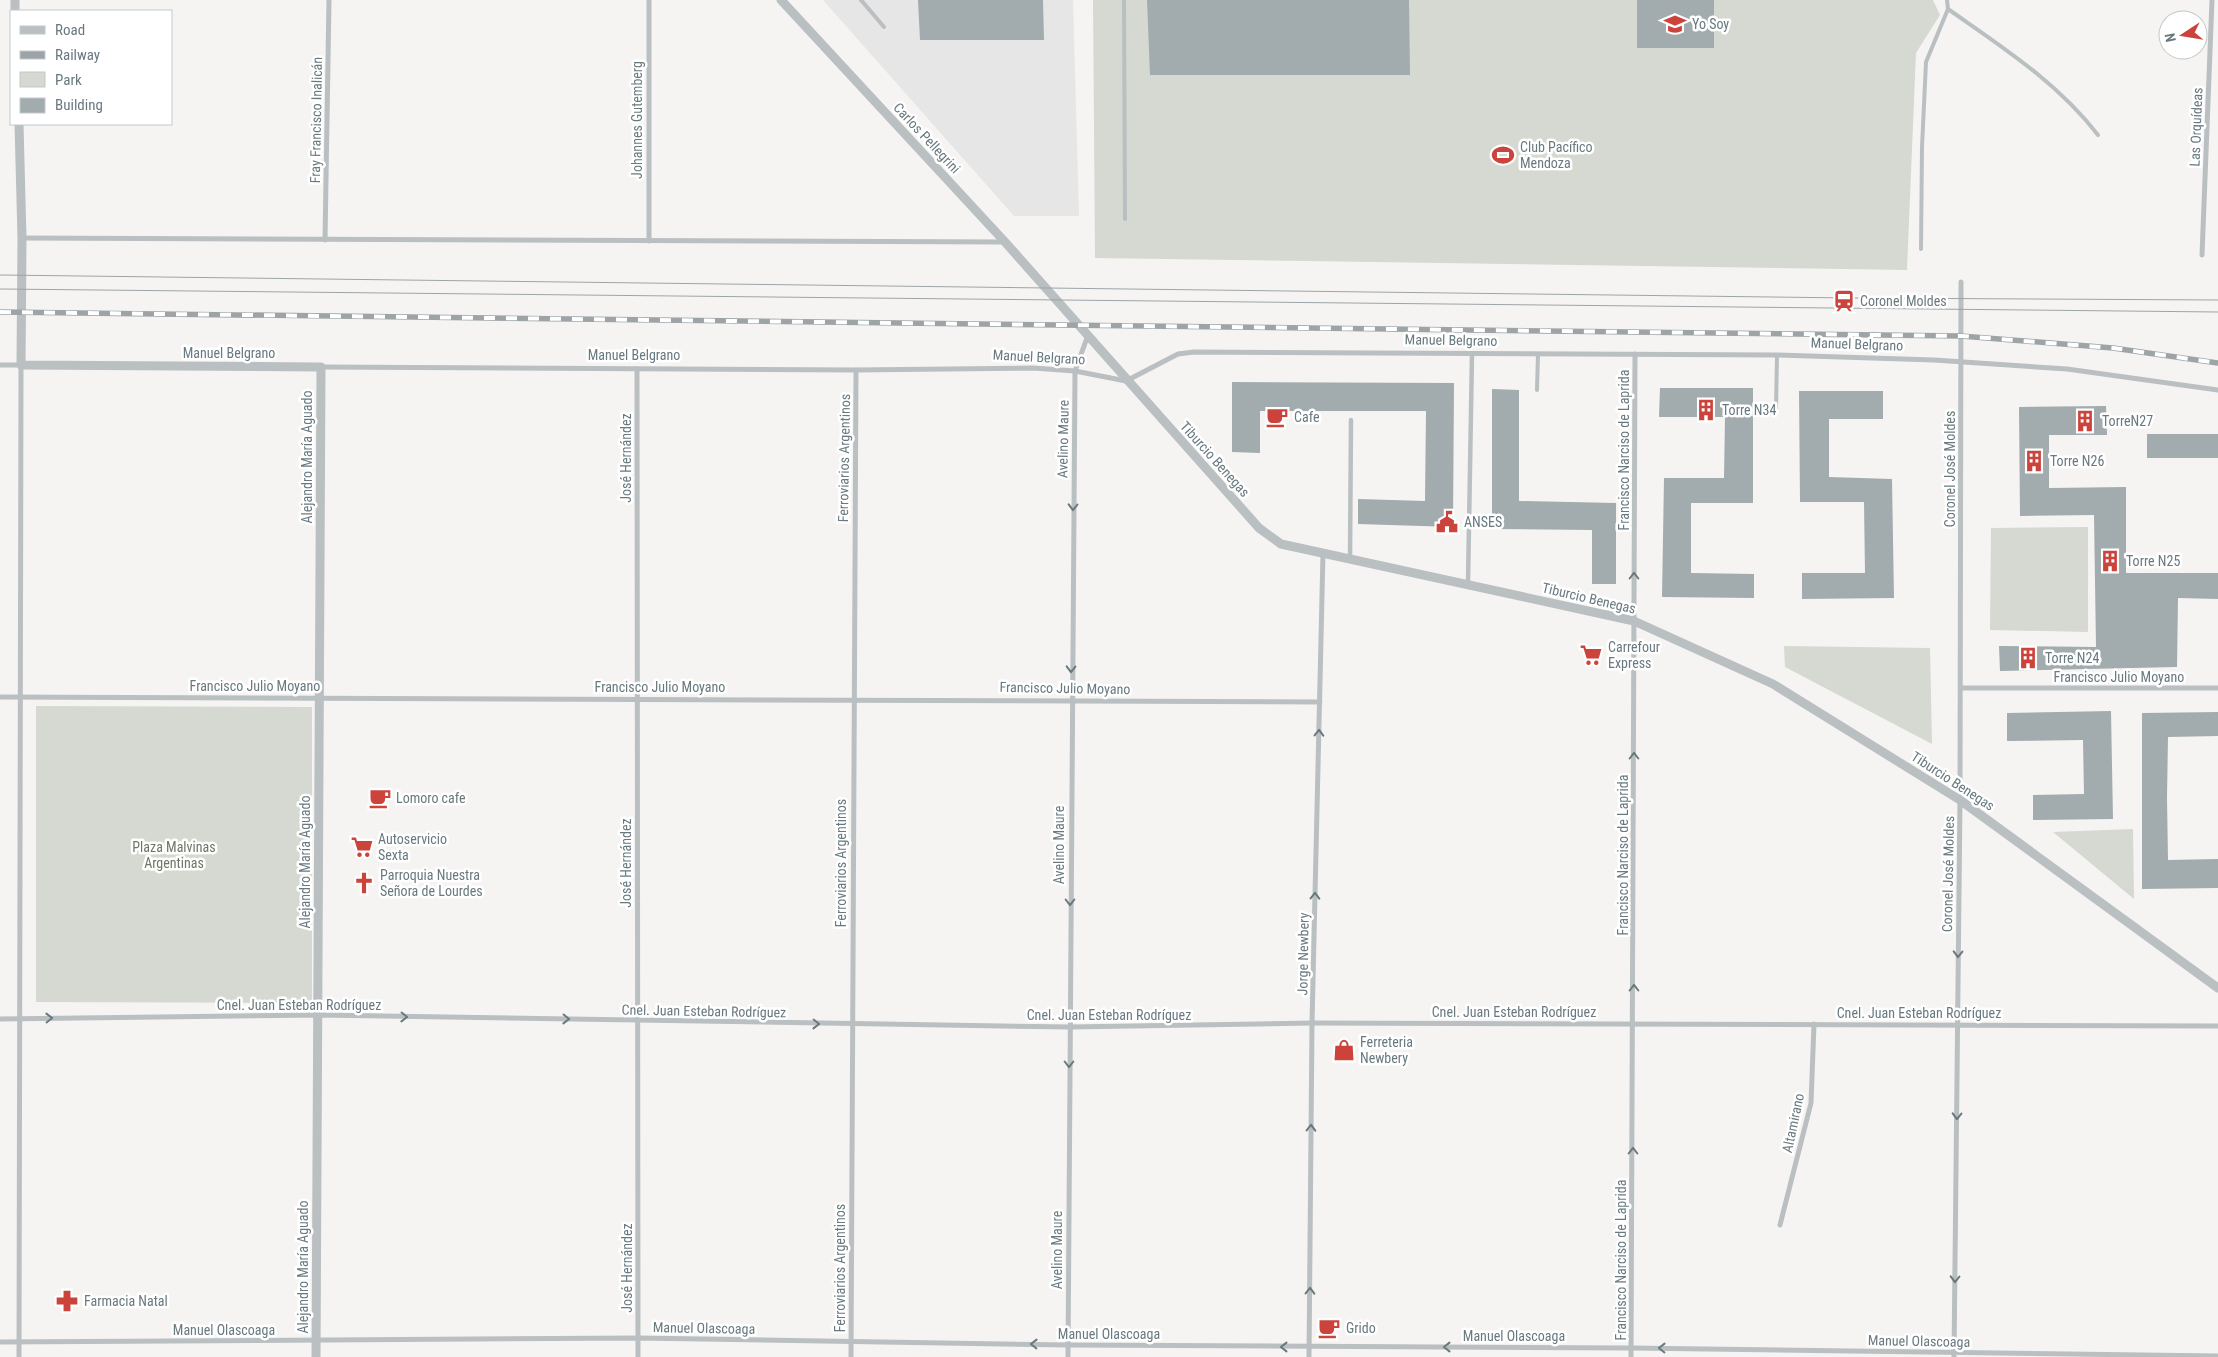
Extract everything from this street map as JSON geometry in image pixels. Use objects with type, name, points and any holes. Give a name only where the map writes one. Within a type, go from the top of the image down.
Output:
[{"type":"street","name":"Fray Francisco Inalicán","points":[[326,240],[329,0]]},
{"type":"street","name":"Johannes Gutemberg","points":[[648,241],[649,0]]},
{"type":"street","name":"Carlos Pellegrini","points":[[781,0],[1052,295]]},
{"type":"street","name":"Las Orquídeas","points":[[2202,254],[2212,0]]},
{"type":"street","points":[[19,125],[22,238],[22,365],[19,1357]]},
{"type":"street","points":[[22,238],[1005,242]]},
{"type":"street","name":"Coronel José Moldes","points":[[1954,1355],[1961,688],[1961,282]]},
{"type":"street","name":"Tiburcio Benegas","points":[[1052,295],[1126,381],[1259,528],[1281,544],[1634,621],[1773,684],[1960,800],[2218,988]]},
{"type":"street","name":"Avelino Maure","points":[[1068,1357],[1071,700],[1075,371],[1088,335]]},
{"type":"street","name":"Manuel Belgrano","points":[[0,364],[856,370],[1034,368],[1075,371],[1126,381],[1178,354],[1194,352],[1777,355],[1961,361],[2099,372],[2218,390]]},
{"type":"street","points":[[1468,584],[1472,354]]},
{"type":"street","name":"Francisco Narciso de Laprida","points":[[1632,1357],[1635,354]]},
{"type":"street","name":"Alejandro María Aguado","points":[[316,1357],[321,367]]},
{"type":"street","name":"José Hernández","points":[[637,369],[638,1357]]},
{"type":"street","name":"Ferroviarios Argentinos","points":[[851,1357],[851,1025],[856,370]]},
{"type":"street","points":[[1350,558],[1351,420]]},
{"type":"street","name":"Jorge Newbery","points":[[1310,1357],[1312,1023],[1323,552]]},
{"type":"street","name":"Francisco Julio Moyano","points":[[1961,688],[2218,688]]},
{"type":"street","name":"Francisco Julio Moyano","points":[[0,697],[638,699],[853,697],[1320,702]]},
{"type":"street","name":"Cnel. Juan Esteban Rodríguez","points":[[0,1019],[319,1015],[1070,1027],[1312,1023],[2218,1026]]},
{"type":"street","name":"Altamirano","points":[[1780,1225],[1811,1103],[1814,1024]]},
{"type":"street","name":"Manuel Olascoaga","points":[[0,1342],[638,1338],[1068,1345],[1632,1348],[1954,1355],[2218,1356]]},
{"type":"lane","points":[[861,0],[884,27]]},
{"type":"lane","points":[[1124,0],[1125,219]]},
{"type":"lane","points":[[1921,249],[1922,147],[1926,62],[1948,9],[1947,0]]},
{"type":"lane","points":[[1948,9],[2033,68],[2080,111],[2098,135]]},
{"type":"lane","points":[[1537,390],[1538,354]]},
{"type":"lane","points":[[1776,410],[1777,355]]},
{"type":"shaded area","points":[[823,0],[1073,0],[1079,216],[1014,216]]},
{"type":"green space","name":"Club Pacífico Mendoza","points":[[1093,0],[1933,0],[1940,15],[1916,53],[1907,270],[1095,258]]},
{"type":"green space","points":[[2088,527],[2088,632],[1990,630],[1991,528]]},
{"type":"green space","points":[[1784,646],[1930,648],[1932,744],[1785,667]]},
{"type":"green space","name":"Plaza Malvinas Argentinas","points":[[36,706],[312,707],[312,1003],[36,1002]]},
{"type":"green space","points":[[2133,829],[2134,899],[2053,832]]},
{"type":"building","points":[[918,0],[1043,0],[1044,40],[920,40]]},
{"type":"building","points":[[1147,0],[1409,0],[1410,75],[1150,75]]},
{"type":"building","name":"Yo Soy","points":[[1637,0],[1714,0],[1714,48],[1637,48]]},
{"type":"building","points":[[1232,382],[1454,383],[1453,527],[1358,524],[1358,499],[1425,501],[1426,411],[1260,411],[1260,453],[1232,452]]},
{"type":"building","points":[[1660,388],[1753,388],[1753,503],[1691,503],[1691,573],[1754,574],[1754,598],[1662,597],[1664,478],[1724,478],[1725,417],[1659,417]]},
{"type":"building","points":[[1492,389],[1519,390],[1519,501],[1616,503],[1616,584],[1592,584],[1592,530],[1492,529]]},
{"type":"building","points":[[1799,391],[1883,391],[1883,419],[1829,419],[1829,477],[1892,479],[1894,598],[1802,599],[1802,573],[1865,573],[1864,502],[1800,502]]},
{"type":"building","points":[[2106,406],[2107,435],[2049,435],[2049,488],[2126,487],[2126,573],[2218,573],[2218,599],[2178,598],[2177,667],[2000,671],[1999,646],[2096,647],[2094,515],[2020,516],[2019,407]]},
{"type":"building","points":[[2147,434],[2218,434],[2218,458],[2147,458]]},
{"type":"building","points":[[2111,711],[2113,819],[2033,820],[2033,795],[2084,794],[2083,740],[2007,741],[2007,713]]},
{"type":"building","points":[[2218,712],[2218,736],[2168,737],[2167,798],[2168,860],[2218,859],[2218,888],[2142,889],[2142,713]]},
{"type":"tram line","points":[[0,275],[1852,298],[2218,300]]},
{"type":"tram line","points":[[0,289],[2218,312]]},
{"type":"railway","points":[[0,312],[1961,336],[2113,348],[2218,363]]},
{"type":"place","name":"Yo Soy","points":[[1675,24]]},
{"type":"place","name":"Club Pacífico Mendoza","points":[[1503,155]]},
{"type":"place","name":"Coronel Moldes","points":[[1844,301]]},
{"type":"place","name":"Torre N34","points":[[1706,410]]},
{"type":"place","name":"Cafe","points":[[1277,417]]},
{"type":"place","name":"TorreN27","points":[[2085,421]]},
{"type":"place","name":"Torre N26","points":[[2034,461]]},
{"type":"place","name":"ANSES","points":[[1447,522]]},
{"type":"place","name":"Torre N25","points":[[2110,561]]},
{"type":"place","name":"Carrefour Express","points":[[1591,655]]},
{"type":"place","name":"Torre N24","points":[[2028,658]]},
{"type":"place","name":"Lomoro cafe","points":[[380,798]]},
{"type":"place","name":"Autoservicio Sexta","points":[[362,847]]},
{"type":"place","name":"Parroquia Nuestra Señora de Lourdes","points":[[364,883]]},
{"type":"place","name":"Ferreteria Newbery","points":[[1344,1050]]},
{"type":"place","name":"Farmacia Natal","points":[[67,1301]]},
{"type":"place","name":"Grido","points":[[1329,1328]]}]
